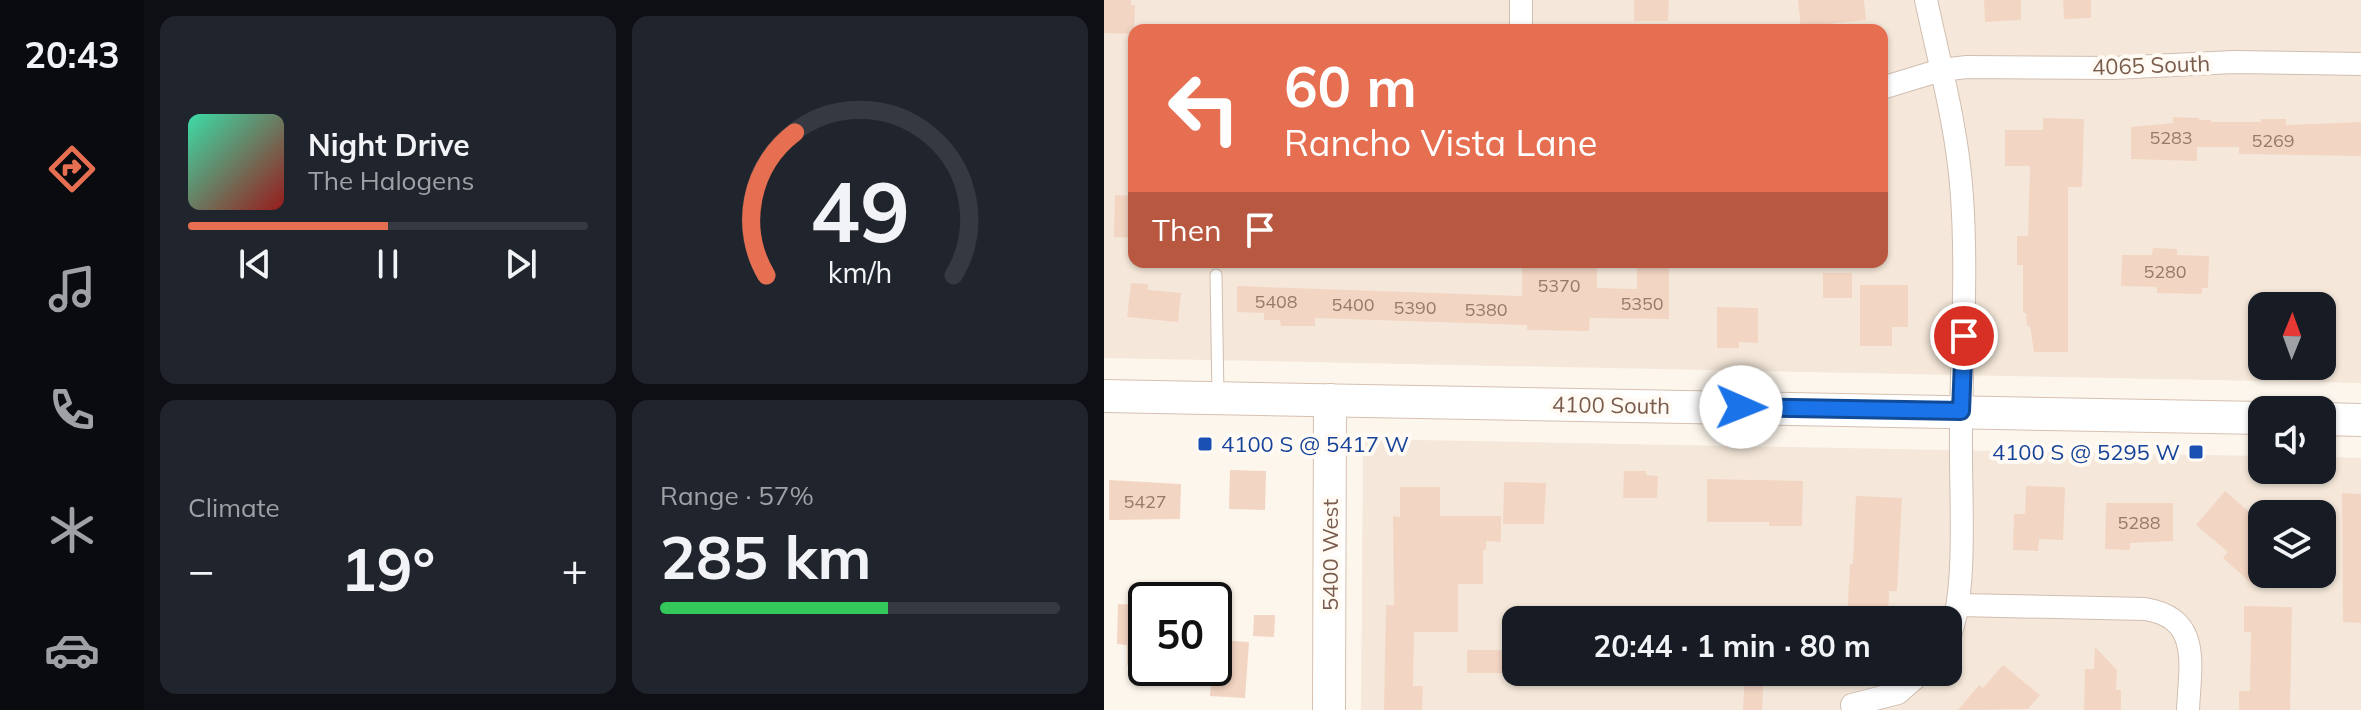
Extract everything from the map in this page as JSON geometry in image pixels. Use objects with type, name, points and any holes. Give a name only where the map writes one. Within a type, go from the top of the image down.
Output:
[{"type":"main road","name":"4100 South","points":[[1104,396],[2248,418]]},
{"type":"main road","name":"5400 West","points":[[1329,710],[1330,400]]},
{"type":"main road","points":[[2336,419],[2361,420]]},
{"type":"street","points":[[1521,0],[1521,24]]},
{"type":"street","points":[[1926,0],[1962,196],[1964,263],[1958,605],[2145,609],[2165,613],[2182,625],[2188,641],[2188,710]]},
{"type":"street","name":"4065 South","points":[[1888,86],[1941,70],[1967,67],[2114,68],[2233,62],[2361,64]]},
{"type":"street","points":[[1852,705],[1898,693],[1906,686]]},
{"type":"lane","points":[[1216,275],[1218,398]]},
{"type":"shaded area","points":[[1104,0],[2361,0],[2361,383],[1104,358]]},
{"type":"shaded area","points":[[1363,439],[2248,456],[2248,484],[2336,484],[2336,457],[2361,458],[2361,710],[1361,710]]},
{"type":"building","points":[[1104,0],[1131,0],[1131,5],[1135,5],[1134,24],[1128,24],[1128,34],[1104,33]]},
{"type":"building","points":[[1634,0],[1669,0],[1668,21],[1634,21]]},
{"type":"building","points":[[1798,0],[1864,0],[1866,20],[1800,24]]},
{"type":"building","points":[[1984,0],[2021,0],[2021,20],[1985,22]]},
{"type":"building","points":[[2063,0],[2091,0],[2091,18],[2064,19]]},
{"type":"building","points":[[2173,117],[2199,118],[2211,122],[2286,119],[2286,125],[2361,122],[2361,156],[2239,154],[2239,147],[2197,147],[2197,161],[2131,159],[2131,127],[2173,123]]},
{"type":"building","points":[[2043,118],[2084,119],[2082,187],[2068,187],[2068,352],[2034,352],[2030,326],[2027,326],[2026,313],[2023,313],[2023,265],[2017,265],[2017,236],[2028,236],[2030,166],[2005,166],[2005,130],[2043,130]]},
{"type":"building","points":[[1115,195],[1128,196],[1128,238],[1114,237]]},
{"type":"building","points":[[2153,248],[2177,249],[2177,255],[2209,256],[2208,288],[2202,288],[2202,294],[2157,293],[2157,287],[2121,286],[2122,255],[2152,255]]},
{"type":"building","points":[[1522,268],[1597,268],[1597,288],[1637,289],[1637,268],[1669,268],[1669,319],[1590,318],[1589,331],[1527,330],[1527,325],[1315,318],[1315,326],[1281,326],[1280,320],[1264,320],[1264,313],[1237,312],[1237,286],[1522,296]]},
{"type":"building","points":[[1823,273],[1852,273],[1852,298],[1823,298]]},
{"type":"building","points":[[1131,283],[1148,284],[1148,290],[1181,293],[1178,322],[1127,317]]},
{"type":"building","points":[[1860,285],[1908,285],[1908,327],[1892,327],[1892,346],[1860,346]]},
{"type":"building","points":[[1717,307],[1758,308],[1758,343],[1739,342],[1739,348],[1717,348]]},
{"type":"building","points":[[1230,470],[1266,471],[1265,510],[1229,509]]},
{"type":"building","points":[[1624,471],[1646,471],[1646,475],[1658,476],[1657,498],[1623,498]]},
{"type":"building","points":[[1707,479],[1803,481],[1802,526],[1769,526],[1769,522],[1707,522]]},
{"type":"building","points":[[1109,480],[1181,484],[1180,519],[1109,520]]},
{"type":"building","points":[[1504,482],[1546,483],[1544,524],[1503,524]]},
{"type":"building","points":[[2026,486],[2065,487],[2063,540],[2039,539],[2038,551],[2013,550],[2014,514],[2025,514]]},
{"type":"building","points":[[1400,487],[1440,487],[1440,516],[1501,516],[1501,542],[1486,541],[1486,550],[1483,550],[1483,584],[1458,584],[1458,632],[1414,632],[1413,686],[1423,686],[1422,710],[1384,710],[1386,605],[1394,605],[1393,516],[1400,517]]},
{"type":"building","points":[[2225,491],[2248,511],[2248,580],[2223,558],[2228,552],[2196,525]]},
{"type":"building","points":[[2342,493],[2361,494],[2361,623],[2343,622]]},
{"type":"building","points":[[1856,496],[1902,498],[1897,591],[1889,591],[1888,606],[1848,606],[1850,564],[1853,564]]},
{"type":"building","points":[[2106,503],[2173,503],[2173,541],[2130,543],[2130,550],[2105,549]]},
{"type":"building","points":[[1118,604],[1128,604],[1128,665],[1127,645],[1117,644]]},
{"type":"building","points":[[2244,606],[2292,607],[2290,710],[2239,710],[2239,691],[2250,691],[2251,632],[2244,632]]},
{"type":"building","points":[[1254,615],[1275,615],[1274,637],[1253,636]]},
{"type":"building","points":[[1232,641],[1249,642],[1245,698],[1210,696],[1211,686],[1232,686]]},
{"type":"building","points":[[2095,647],[2117,670],[2116,690],[2121,690],[2121,710],[2084,710],[2085,669],[2094,669]]},
{"type":"building","points":[[1467,650],[1502,650],[1502,673],[1467,673]]},
{"type":"building","points":[[2003,665],[2040,695],[2028,709],[1958,710],[1979,685],[1983,688]]},
{"type":"building","points":[[1744,686],[1763,686],[1762,710],[1743,710]]},
{"type":"place","name":"4100 S @ 5417 W","points":[[1205,444]]},
{"type":"place","name":"4100 S @ 5295 W","points":[[2196,452]]},
{"type":"route","points":[[1741,407],[1961,411],[1964,336]]}]
